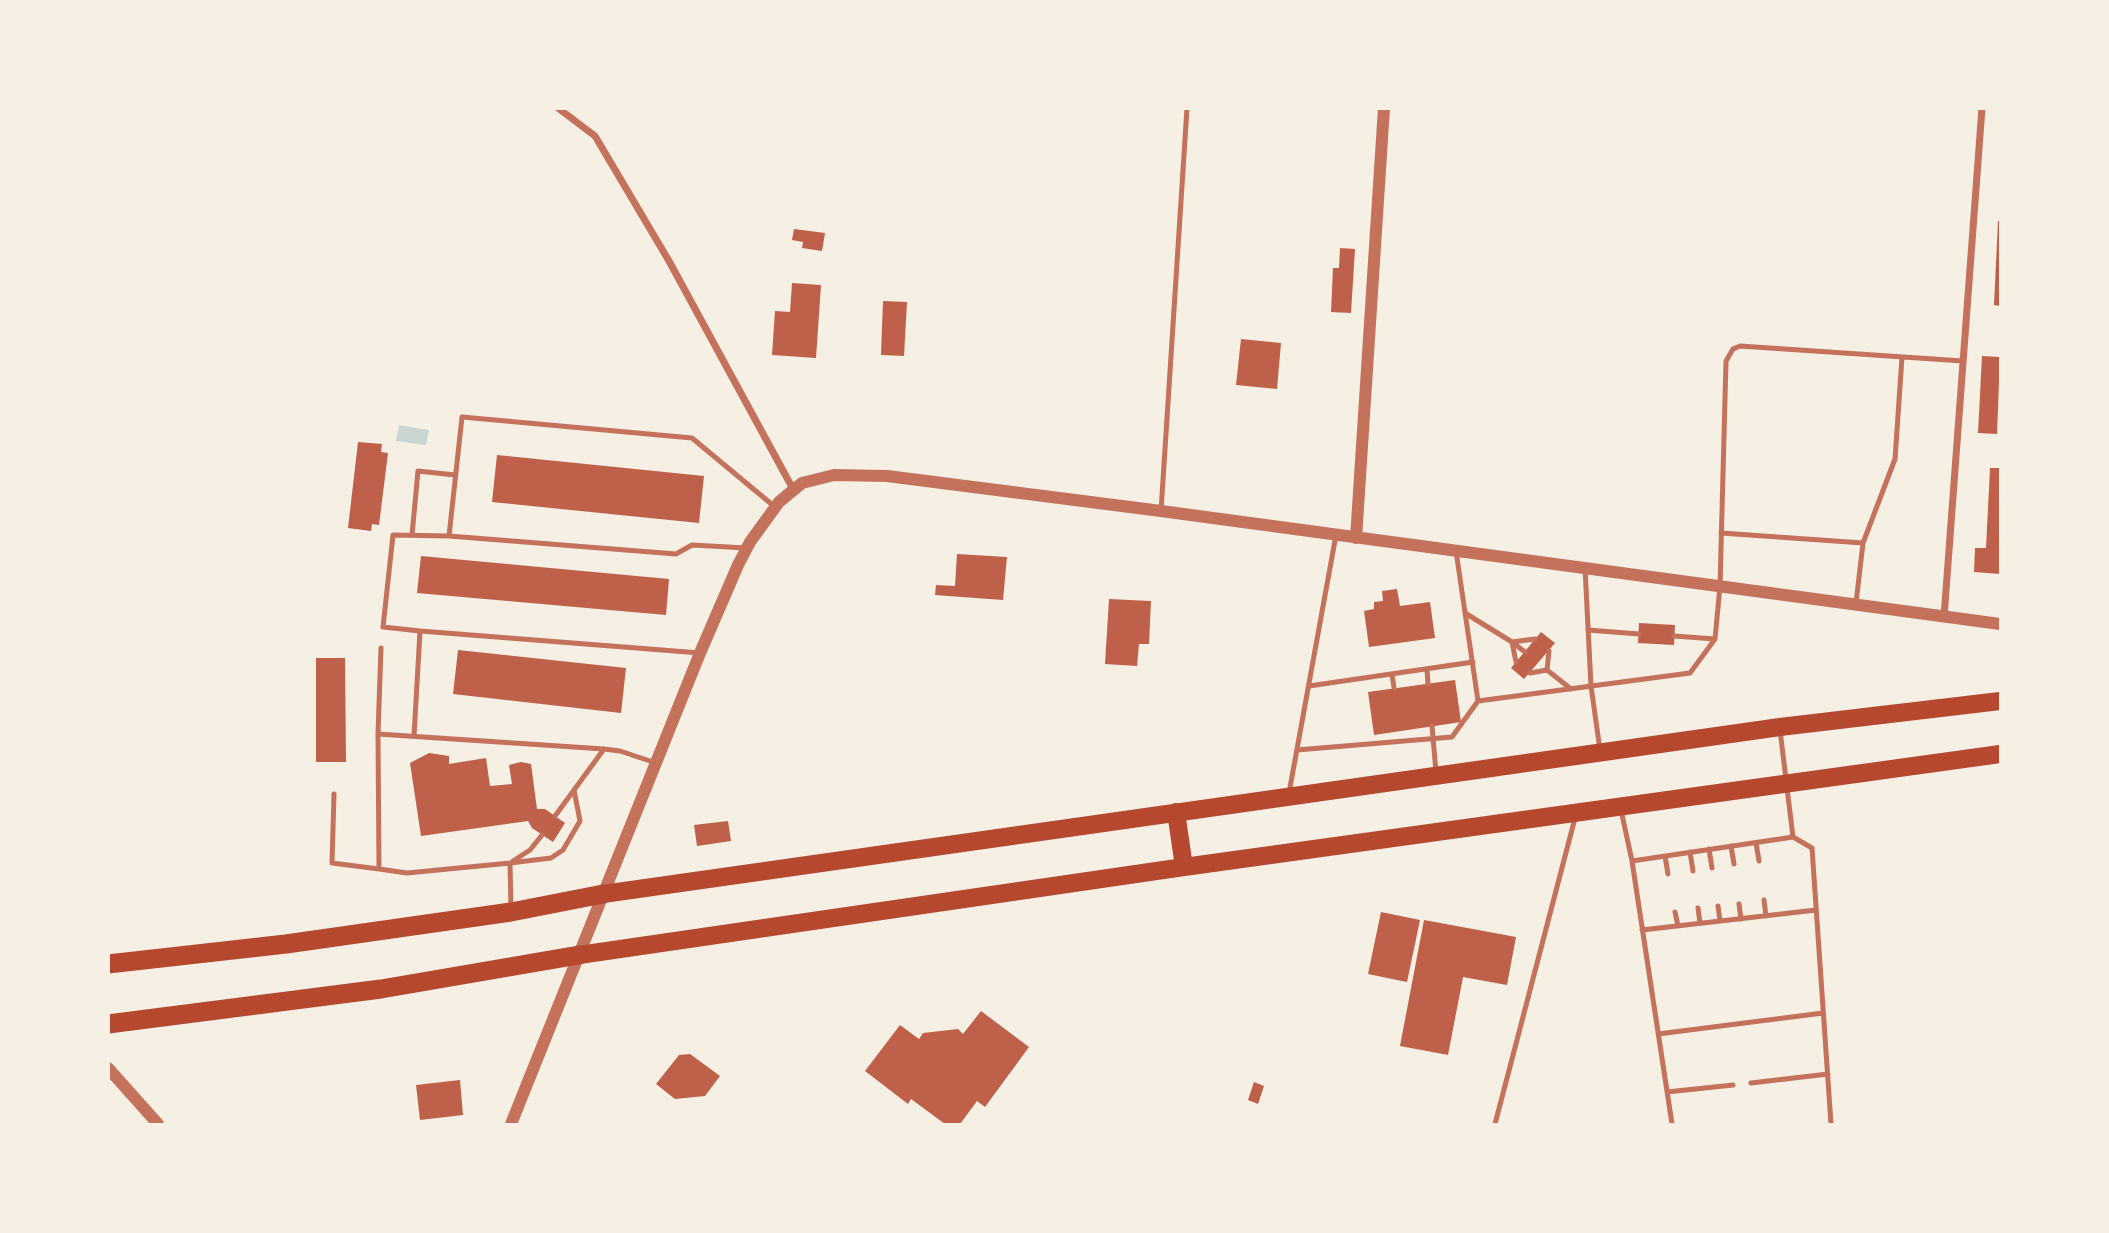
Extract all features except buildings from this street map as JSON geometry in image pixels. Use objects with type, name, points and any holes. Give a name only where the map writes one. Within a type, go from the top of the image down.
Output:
[{"type":"highway","points":[[108,964],[286,944],[511,912],[603,894]]},
{"type":"highway","points":[[108,1024],[381,989],[579,954]]},
{"type":"main road","points":[[603,894],[1780,727],[2000,701]]},
{"type":"main road","points":[[579,954],[2000,754]]},
{"type":"main road","points":[[1176,812],[1184,867]]},
{"type":"street","points":[[558,108],[595,136],[669,261],[793,489]]},
{"type":"street","points":[[1356,538],[1384,108]]},
{"type":"street","points":[[1944,617],[1982,108]]},
{"type":"street","points":[[511,1125],[700,653],[747,548],[775,507],[802,484],[834,475],[869,474],[2000,625]]},
{"type":"street","points":[[108,1068],[158,1125]]},
{"type":"lane","points":[[1161,511],[1187,108]]},
{"type":"lane","points":[[1478,701],[1690,673],[1715,639],[1720,586],[1726,361],[1732,349],[1740,346],[1963,361]]},
{"type":"lane","points":[[1856,605],[1863,543],[1895,459],[1902,357]]},
{"type":"lane","points":[[449,536],[462,417],[692,438],[775,507]]},
{"type":"lane","points":[[412,535],[418,471],[455,475]]},
{"type":"lane","points":[[1721,533],[1863,543]]},
{"type":"lane","points":[[700,653],[383,627],[393,535],[449,536],[676,554],[691,545],[747,548]]},
{"type":"lane","points":[[1288,796],[1336,535]]},
{"type":"lane","points":[[1297,750],[1452,737],[1478,701],[1456,551]]},
{"type":"lane","points":[[1584,568],[1591,686],[1600,753]]},
{"type":"lane","points":[[1465,613],[1525,652]]},
{"type":"lane","points":[[1588,630],[1639,634]]},
{"type":"lane","points":[[414,736],[420,631]]},
{"type":"lane","points":[[1674,636],[1715,639]]},
{"type":"lane","points":[[1512,642],[1535,639]]},
{"type":"lane","points":[[1512,642],[1516,662]]},
{"type":"lane","points":[[379,869],[377,734],[382,648]]},
{"type":"lane","points":[[1547,670],[1549,651]]},
{"type":"lane","points":[[1309,686],[1473,662]]},
{"type":"lane","points":[[1538,663],[1571,689]]},
{"type":"lane","points":[[1427,669],[1428,684]]},
{"type":"lane","points":[[1530,673],[1547,670]]},
{"type":"lane","points":[[1392,674],[1394,688]]},
{"type":"lane","points":[[1432,726],[1437,776]]},
{"type":"lane","points":[[1780,727],[1793,837]]},
{"type":"lane","points":[[1399,731],[1400,741]]},
{"type":"lane","points":[[377,734],[604,749],[620,751],[656,763]]},
{"type":"lane","points":[[555,817],[604,749]]},
{"type":"lane","points":[[334,794],[332,863],[407,873],[551,858],[563,849],[580,821],[574,790]]},
{"type":"lane","points":[[1620,806],[1632,861],[1672,1125]]},
{"type":"lane","points":[[1495,1125],[1577,812]]},
{"type":"lane","points":[[510,863],[530,850],[542,835]]},
{"type":"lane","points":[[1632,861],[1793,837],[1812,848],[1831,1125]]},
{"type":"lane","points":[[1756,843],[1759,860]]},
{"type":"lane","points":[[1731,846],[1734,864]]},
{"type":"lane","points":[[1709,849],[1712,868]]},
{"type":"lane","points":[[1690,852],[1693,871]]},
{"type":"lane","points":[[1665,856],[1668,874]]},
{"type":"lane","points":[[510,863],[511,912]]},
{"type":"lane","points":[[1764,900],[1766,916]]},
{"type":"lane","points":[[1739,904],[1741,919]]},
{"type":"lane","points":[[1718,906],[1720,921]]},
{"type":"lane","points":[[1698,908],[1700,923]]},
{"type":"lane","points":[[1643,930],[1816,910]]},
{"type":"lane","points":[[1675,912],[1678,926]]},
{"type":"lane","points":[[1658,1034],[1823,1013]]},
{"type":"lane","points":[[1751,1083],[1828,1074]]},
{"type":"lane","points":[[1667,1092],[1733,1085]]},
{"type":"shaded area","points":[[399,425],[429,430],[426,445],[396,441]]}]
